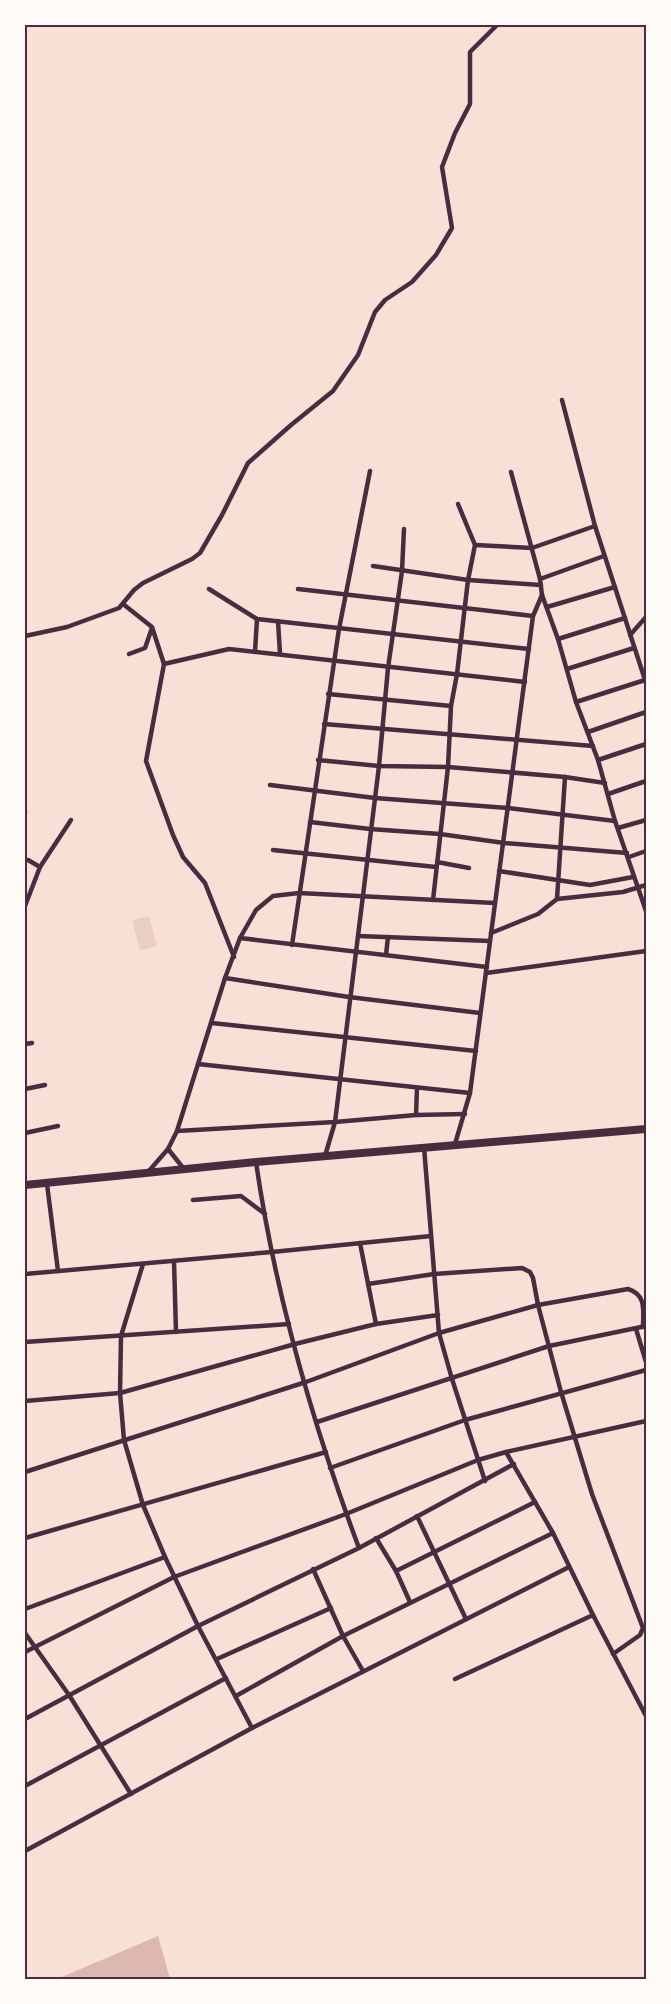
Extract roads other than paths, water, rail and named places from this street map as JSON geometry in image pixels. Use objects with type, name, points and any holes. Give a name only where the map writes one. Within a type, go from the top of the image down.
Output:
[{"type":"highway","points":[[25,1186],[256,1162],[646,1129]]},
{"type":"street","points":[[25,636],[93,618],[119,608],[134,590],[143,583],[192,559],[200,553],[222,515],[248,463],[334,391],[358,355],[375,312],[385,300],[412,282],[436,255],[452,228],[442,167],[454,133],[470,104],[470,52],[497,25]]},
{"type":"street","points":[[562,400],[595,526],[646,681],[576,702]]},
{"type":"street","points":[[292,944],[328,694],[345,595],[370,471]]},
{"type":"street","points":[[511,472],[540,579],[542,595],[558,638],[576,702],[598,760],[615,822],[646,911]]},
{"type":"street","points":[[433,900],[448,767],[450,706],[462,642],[468,580],[475,545],[458,504]]},
{"type":"street","points":[[475,545],[532,548],[595,526]]},
{"type":"street","points":[[325,1156],[335,1122],[346,1036],[349,997],[379,766],[388,668],[402,571],[404,529]]},
{"type":"street","points":[[540,579],[604,556]]},
{"type":"street","points":[[373,566],[468,580],[541,585]]},
{"type":"street","points":[[547,607],[615,587]]},
{"type":"street","points":[[209,589],[257,619],[529,649]]},
{"type":"street","points":[[298,589],[533,616]]},
{"type":"street","points":[[455,1144],[470,1093],[533,616],[542,595]]},
{"type":"street","points":[[123,604],[152,627],[164,664],[146,761],[173,835],[183,857],[205,883],[234,957]]},
{"type":"street","points":[[630,635],[646,617]]},
{"type":"street","points":[[558,638],[625,618]]},
{"type":"street","points":[[254,652],[257,619]]},
{"type":"street","points":[[278,621],[280,654]]},
{"type":"street","points":[[129,654],[145,648],[152,627]]},
{"type":"street","points":[[566,669],[634,648]]},
{"type":"street","points":[[164,664],[229,649],[525,682]]},
{"type":"street","points":[[640,665],[646,663]]},
{"type":"street","points":[[328,694],[450,706]]},
{"type":"street","points":[[588,732],[646,712]]},
{"type":"street","points":[[324,724],[593,746]]},
{"type":"street","points":[[598,760],[646,744]]},
{"type":"street","points":[[318,760],[379,766],[448,767],[605,783]]},
{"type":"street","points":[[557,899],[565,778]]},
{"type":"street","points":[[608,794],[646,781]]},
{"type":"street","points":[[270,785],[314,792],[375,798],[508,808],[615,822]]},
{"type":"street","points":[[25,906],[40,867],[71,820]]},
{"type":"street","points":[[618,828],[646,820]]},
{"type":"street","points":[[310,822],[628,855],[646,851]]},
{"type":"street","points":[[273,850],[469,868]]},
{"type":"street","points":[[25,860],[40,867]]},
{"type":"street","points":[[499,871],[590,885],[633,877]]},
{"type":"street","points":[[590,885],[591,894]]},
{"type":"street","points":[[491,933],[538,914],[557,899],[623,892],[646,885]]},
{"type":"street","points":[[145,1174],[168,1149],[177,1131],[225,978],[240,938],[256,910],[273,896],[299,893],[495,903]]},
{"type":"street","points":[[358,936],[490,941]]},
{"type":"street","points":[[386,955],[388,937]]},
{"type":"street","points":[[240,938],[487,966]]},
{"type":"street","points":[[486,973],[646,951]]},
{"type":"street","points":[[225,978],[349,997],[480,1013]]},
{"type":"street","points":[[212,1023],[476,1051]]},
{"type":"street","points":[[25,1044],[32,1043]]},
{"type":"street","points":[[198,1064],[470,1093]]},
{"type":"street","points":[[25,1089],[45,1085]]},
{"type":"street","points":[[416,1115],[417,1088]]},
{"type":"street","points":[[177,1131],[335,1122],[416,1115],[465,1114]]},
{"type":"street","points":[[25,1133],[58,1126]]},
{"type":"street","points":[[424,1147],[439,1333],[465,1420],[486,1480]]},
{"type":"street","points":[[168,1149],[185,1170]]},
{"type":"street","points":[[256,1162],[272,1252],[294,1344],[330,1468],[359,1548]]},
{"type":"street","points":[[47,1184],[58,1271]]},
{"type":"street","points":[[192,1200],[240,1196],[265,1214]]},
{"type":"street","points":[[25,1274],[431,1236]]},
{"type":"street","points":[[360,1243],[376,1324]]},
{"type":"street","points":[[174,1261],[176,1332]]},
{"type":"street","points":[[143,1264],[121,1336],[120,1393],[124,1440],[143,1504],[165,1557],[198,1626],[252,1728]]},
{"type":"street","points":[[368,1284],[434,1274],[522,1268],[530,1272],[574,1437],[592,1494],[642,1628],[640,1635],[613,1654]]},
{"type":"street","points":[[25,1472],[306,1382],[439,1333],[538,1305],[628,1289],[636,1291],[640,1296],[643,1305],[644,1327],[550,1346],[317,1422]]},
{"type":"street","points":[[25,1402],[120,1393],[294,1344],[376,1324],[438,1315]]},
{"type":"street","points":[[25,1342],[289,1324]]},
{"type":"street","points":[[636,1328],[646,1362]]},
{"type":"street","points":[[330,1468],[465,1420],[646,1370]]},
{"type":"street","points":[[25,1652],[174,1576],[346,1514],[478,1460],[646,1421]]},
{"type":"street","points":[[25,1538],[326,1452]]},
{"type":"street","points":[[506,1452],[553,1533],[646,1716]]},
{"type":"street","points":[[25,1720],[198,1626],[359,1548],[514,1464]]},
{"type":"street","points":[[396,1571],[535,1502]]},
{"type":"street","points":[[416,1516],[466,1619]]},
{"type":"street","points":[[236,1696],[343,1636],[553,1533]]},
{"type":"street","points":[[376,1538],[396,1571],[410,1602]]},
{"type":"street","points":[[25,1609],[165,1557]]},
{"type":"street","points":[[25,1851],[252,1728],[569,1567]]},
{"type":"street","points":[[314,1569],[343,1636],[363,1671]]},
{"type":"street","points":[[217,1659],[330,1608]]},
{"type":"street","points":[[455,1679],[593,1615]]},
{"type":"street","points":[[25,1633],[69,1695],[131,1794]]},
{"type":"street","points":[[25,1786],[226,1678]]}]
